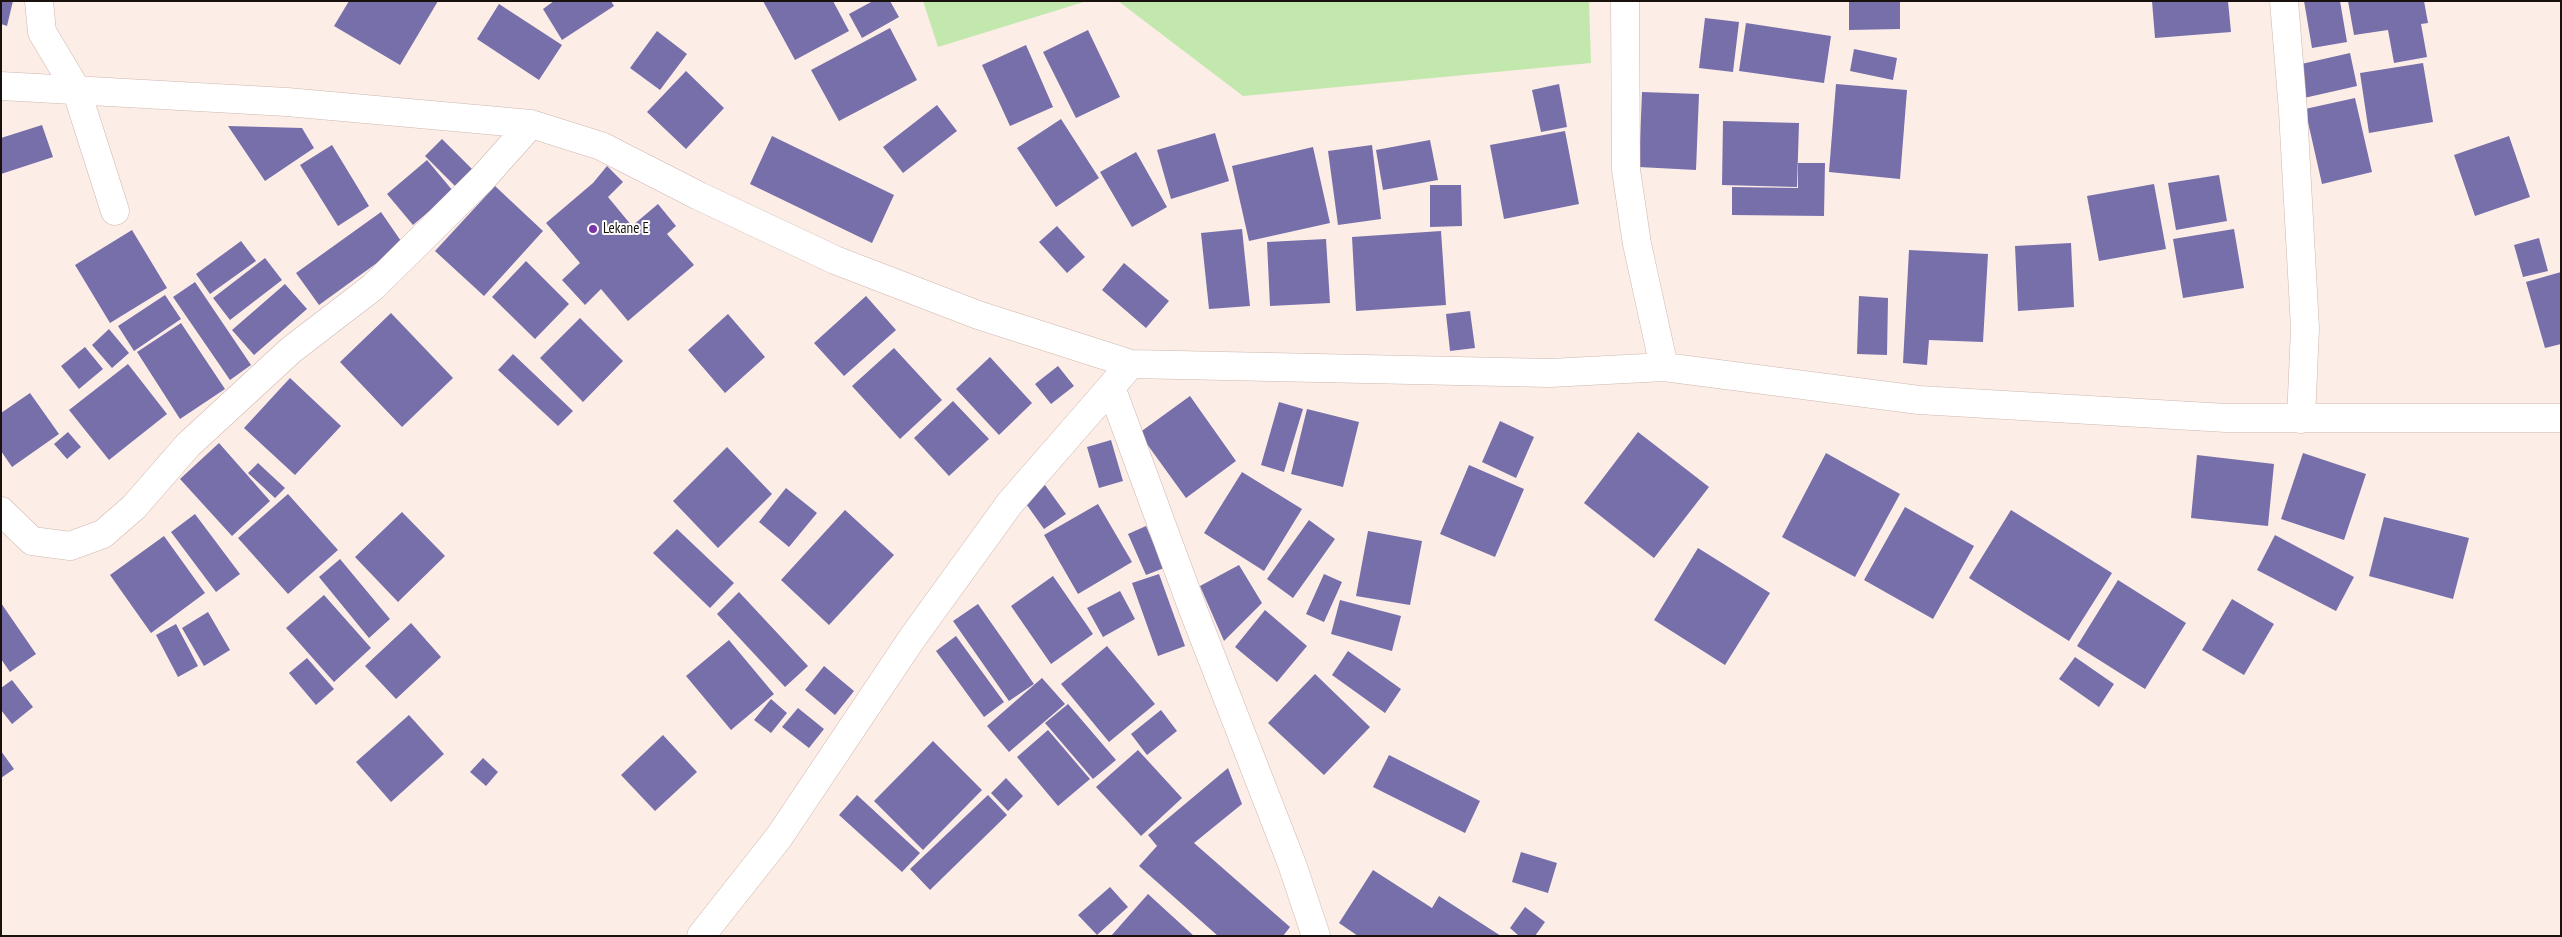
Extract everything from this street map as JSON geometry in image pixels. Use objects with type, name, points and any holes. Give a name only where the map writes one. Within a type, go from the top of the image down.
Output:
[{"type":"street","points":[[39,1],[42,32],[76,88],[115,211]]},
{"type":"street","points":[[1625,1],[1626,170],[1637,244],[1664,367]]},
{"type":"street","points":[[2284,1],[2293,112],[2305,328],[2301,418]]},
{"type":"street","points":[[1,86],[76,88],[287,102],[531,124],[600,146],[699,196],[835,260],[978,315],[1131,364],[1550,373],[1664,367],[1919,400],[2226,418],[2561,418]]},
{"type":"street","points":[[1,511],[32,541],[70,546],[104,534],[134,507],[188,445],[291,350],[373,287],[482,179],[531,124]]},
{"type":"street","points":[[701,936],[779,837],[913,637],[1010,503],[1131,364]]},
{"type":"street","points":[[1110,387],[1192,607],[1292,864],[1316,936]]},
{"type":"green space","points":[[923,1],[1087,1],[938,47]]},
{"type":"green space","points":[[1118,1],[1589,1],[1591,63],[1243,96]]},
{"type":"building","points":[[1,1],[13,1],[7,26],[1,24]]},
{"type":"building","points":[[349,1],[438,1],[400,65],[334,26]]},
{"type":"building","points":[[554,1],[611,1],[614,6],[562,40],[543,9]]},
{"type":"building","points":[[763,1],[833,1],[849,31],[795,60]]},
{"type":"building","points":[[873,1],[890,1],[899,17],[862,38],[849,14]]},
{"type":"building","points":[[1849,1],[1900,1],[1900,29],[1849,30]]},
{"type":"building","points":[[2152,1],[2228,1],[2231,32],[2155,38]]},
{"type":"building","points":[[2304,1],[2340,1],[2347,42],[2312,48]]},
{"type":"building","points":[[2348,1],[2424,1],[2428,23],[2421,24],[2427,57],[2394,63],[2388,30],[2354,35]]},
{"type":"building","points":[[499,4],[562,45],[539,80],[477,39]]},
{"type":"building","points":[[1705,18],[1739,22],[1733,72],[1699,68]]},
{"type":"building","points":[[1746,23],[1831,36],[1824,83],[1739,71]]},
{"type":"building","points":[[890,28],[917,80],[839,121],[811,70]]},
{"type":"building","points":[[1088,30],[1120,97],[1076,118],[1043,52]]},
{"type":"building","points":[[657,31],[687,54],[660,90],[630,68]]},
{"type":"building","points":[[1026,45],[1053,107],[1010,126],[982,65]]},
{"type":"building","points":[[1854,49],[1897,58],[1893,80],[1850,71]]},
{"type":"building","points":[[2350,53],[2357,86],[2304,98],[2297,65]]},
{"type":"building","points":[[2423,63],[2433,122],[2369,133],[2360,73]]},
{"type":"building","points":[[686,71],[724,108],[686,149],[647,112]]},
{"type":"building","points":[[1559,84],[1567,127],[1541,132],[1532,90]]},
{"type":"building","points":[[1836,84],[1907,90],[1900,179],[1829,172]]},
{"type":"building","points":[[1642,92],[1699,94],[1696,170],[1639,167]]},
{"type":"building","points":[[2355,98],[2372,172],[2322,184],[2305,109]]},
{"type":"building","points":[[937,105],[957,131],[903,173],[883,147]]},
{"type":"building","points":[[1061,119],[1099,178],[1056,207],[1017,148]]},
{"type":"building","points":[[1723,121],[1799,123],[1797,187],[1722,185]]},
{"type":"building","points":[[42,125],[53,157],[1,174],[1,138]]},
{"type":"building","points":[[228,126],[302,128],[314,148],[265,181]]},
{"type":"building","points":[[1565,131],[1579,204],[1504,219],[1490,145]]},
{"type":"building","points":[[1215,133],[1229,181],[1171,199],[1157,150]]},
{"type":"building","points":[[772,136],[894,195],[872,243],[750,184]]},
{"type":"building","points":[[2509,136],[2530,197],[2475,216],[2454,155]]},
{"type":"building","points":[[442,139],[472,169],[455,186],[425,156]]},
{"type":"building","points":[[1430,140],[1438,180],[1383,190],[1376,150]]},
{"type":"building","points":[[332,145],[369,206],[338,226],[300,165]]},
{"type":"building","points":[[1372,145],[1381,219],[1338,225],[1328,151]]},
{"type":"building","points":[[1313,147],[1330,223],[1249,241],[1232,166]]},
{"type":"building","points":[[1136,152],[1167,207],[1132,227],[1100,172]]},
{"type":"building","points":[[427,160],[453,191],[413,225],[387,194]]},
{"type":"building","points":[[1798,163],[1825,163],[1824,216],[1732,215],[1732,187],[1798,188]]},
{"type":"building","points":[[607,166],[623,182],[608,197],[632,226],[658,204],[676,226],[667,234],[694,265],[628,321],[601,289],[585,305],[562,280],[580,263],[546,223],[593,183]]},
{"type":"building","points":[[2219,175],[2227,221],[2176,230],[2168,183]]},
{"type":"building","points":[[2154,184],[2166,249],[2099,261],[2087,196]]},
{"type":"building","points":[[1430,185],[1461,185],[1462,226],[1430,227]]},
{"type":"building","points":[[495,186],[543,231],[484,296],[435,251]]},
{"type":"building","points":[[381,212],[403,244],[319,305],[296,273]]},
{"type":"building","points":[[1057,226],[1085,257],[1067,273],[1039,242]]},
{"type":"building","points":[[1242,229],[1250,306],[1209,309],[1201,233]]},
{"type":"building","points":[[2234,229],[2244,288],[2183,298],[2173,239]]},
{"type":"building","points":[[132,230],[167,288],[110,323],[75,265]]},
{"type":"building","points":[[1441,231],[1446,305],[1356,311],[1352,237]]},
{"type":"building","points":[[2539,238],[2548,271],[2523,277],[2514,245]]},
{"type":"building","points":[[1326,239],[1330,303],[1270,306],[1267,242]]},
{"type":"building","points":[[241,241],[256,261],[210,294],[196,274]]},
{"type":"building","points":[[2071,243],[2074,307],[2018,311],[2015,246]]},
{"type":"building","points":[[1909,250],[1988,254],[1983,342],[1929,340],[1927,365],[1903,363]]},
{"type":"building","points":[[265,258],[282,280],[230,320],[213,298]]},
{"type":"building","points":[[526,261],[569,304],[535,339],[492,297]]},
{"type":"building","points":[[1124,263],[1169,301],[1146,328],[1102,290]]},
{"type":"building","points":[[2561,272],[2561,344],[2545,348],[2526,282]]},
{"type":"building","points":[[195,282],[251,365],[230,380],[173,297]]},
{"type":"building","points":[[285,284],[307,309],[254,355],[232,330]]},
{"type":"building","points":[[165,295],[181,319],[134,351],[118,326]]},
{"type":"building","points":[[866,296],[896,330],[844,376],[814,343]]},
{"type":"building","points":[[1859,296],[1888,298],[1887,355],[1857,354]]},
{"type":"building","points":[[1470,311],[1475,348],[1450,351],[1446,314]]},
{"type":"building","points":[[391,313],[453,378],[402,427],[340,362]]},
{"type":"building","points":[[728,314],[765,357],[725,393],[688,350]]},
{"type":"building","points":[[580,318],[623,361],[583,402],[540,358]]},
{"type":"building","points":[[181,323],[225,389],[180,419],[137,352]]},
{"type":"building","points":[[109,329],[129,353],[112,368],[92,345]]},
{"type":"building","points":[[85,347],[103,369],[79,389],[61,366]]},
{"type":"building","points":[[894,348],[942,400],[900,439],[852,386]]},
{"type":"building","points":[[513,354],[573,411],[558,426],[498,370]]},
{"type":"building","points":[[990,357],[1032,403],[999,435],[956,389]]},
{"type":"building","points":[[128,364],[167,414],[109,460],[69,410]]},
{"type":"building","points":[[1058,366],[1074,386],[1051,404],[1035,384]]},
{"type":"building","points":[[290,378],[341,426],[295,475],[244,428]]},
{"type":"building","points":[[30,393],[59,434],[12,467],[1,451],[1,413]]},
{"type":"building","points":[[1190,396],[1236,461],[1186,498],[1139,433]]},
{"type":"building","points":[[953,401],[989,439],[949,476],[914,438]]},
{"type":"building","points":[[1279,402],[1303,409],[1284,472],[1261,465]]},
{"type":"building","points":[[1307,409],[1359,422],[1343,487],[1291,474]]},
{"type":"building","points":[[1500,421],[1534,437],[1516,478],[1482,462]]},
{"type":"building","points":[[68,432],[81,447],[67,459],[54,444]]},
{"type":"building","points":[[1638,432],[1709,487],[1654,558],[1584,503]]},
{"type":"building","points":[[1111,440],[1123,481],[1099,488],[1087,447]]},
{"type":"building","points":[[219,443],[270,501],[232,536],[180,479]]},
{"type":"building","points":[[727,447],[772,494],[718,548],[673,501]]},
{"type":"building","points":[[1826,453],[1900,494],[1855,577],[1782,537]]},
{"type":"building","points":[[2303,453],[2366,474],[2344,540],[2281,519]]},
{"type":"building","points":[[2197,455],[2274,464],[2268,526],[2191,518]]},
{"type":"building","points":[[258,463],[285,488],[275,498],[248,473]]},
{"type":"building","points":[[1469,465],[1524,489],[1495,557],[1440,534]]},
{"type":"building","points":[[1242,472],[1302,509],[1264,571],[1204,533]]},
{"type":"building","points":[[1045,485],[1066,514],[1044,529],[1024,501]]},
{"type":"building","points":[[786,488],[817,513],[789,547],[759,522]]},
{"type":"building","points":[[288,494],[338,550],[288,594],[238,538]]},
{"type":"building","points":[[1098,504],[1132,562],[1078,594],[1044,535]]},
{"type":"building","points":[[1905,507],[1974,546],[1933,619],[1864,580]]},
{"type":"building","points":[[845,510],[894,555],[829,625],[781,580]]},
{"type":"building","points":[[2011,510],[2112,573],[2069,641],[1969,578]]},
{"type":"building","points":[[402,512],[445,556],[398,602],[355,557]]},
{"type":"building","points":[[195,514],[240,574],[216,592],[171,532]]},
{"type":"building","points":[[2384,517],[2469,538],[2453,599],[2369,576]]},
{"type":"building","points":[[1309,520],[1335,539],[1293,598],[1267,579]]},
{"type":"building","points":[[1146,526],[1164,568],[1146,575],[1128,534]]},
{"type":"building","points":[[677,529],[734,583],[710,608],[653,553]]},
{"type":"building","points":[[1368,531],[1422,541],[1410,605],[1356,596]]},
{"type":"building","points":[[2275,535],[2354,577],[2336,611],[2257,570]]},
{"type":"building","points":[[164,536],[205,593],[151,633],[110,575]]},
{"type":"building","points":[[1698,548],[1770,593],[1725,665],[1654,620]]},
{"type":"building","points":[[340,559],[390,619],[369,638],[319,577]]},
{"type":"building","points":[[1239,565],[1262,603],[1224,641],[1200,586]]},
{"type":"building","points":[[1159,574],[1185,646],[1158,656],[1132,583]]},
{"type":"building","points":[[1324,574],[1342,582],[1324,622],[1306,614]]},
{"type":"building","points":[[1053,576],[1093,634],[1051,664],[1011,606]]},
{"type":"building","points":[[2118,580],[2186,623],[2145,689],[2077,646]]},
{"type":"building","points":[[1120,591],[1135,619],[1103,637],[1087,608]]},
{"type":"building","points":[[739,592],[808,666],[785,687],[717,614]]},
{"type":"building","points":[[324,595],[371,648],[334,682],[286,628]]},
{"type":"building","points":[[2232,599],[2274,624],[2244,675],[2202,650]]},
{"type":"building","points":[[1340,600],[1401,616],[1392,651],[1331,634]]},
{"type":"building","points":[[1,603],[36,654],[10,672],[1,659]]},
{"type":"building","points":[[978,604],[1034,684],[1009,701],[953,621]]},
{"type":"building","points":[[1265,610],[1307,646],[1277,682],[1235,647]]},
{"type":"building","points":[[208,612],[230,650],[204,666],[182,628]]},
{"type":"building","points":[[411,623],[441,657],[396,699],[365,666]]},
{"type":"building","points":[[176,624],[198,666],[178,677],[156,635]]},
{"type":"building","points":[[956,636],[1004,702],[984,717],[936,651]]},
{"type":"building","points":[[729,640],[774,694],[731,730],[686,676]]},
{"type":"building","points":[[1107,646],[1155,704],[1109,742],[1061,684]]},
{"type":"building","points":[[1348,651],[1401,689],[1385,713],[1332,675]]},
{"type":"building","points":[[2075,657],[2114,684],[2099,707],[2059,679]]},
{"type":"building","points":[[307,658],[334,689],[316,705],[289,673]]},
{"type":"building","points":[[824,666],[854,691],[835,715],[805,690]]},
{"type":"building","points":[[1315,674],[1370,727],[1324,775],[1268,723]]},
{"type":"building","points":[[1042,678],[1065,704],[1009,752],[987,726]]},
{"type":"building","points":[[12,680],[33,707],[12,724],[1,710],[1,688]]},
{"type":"building","points":[[771,699],[787,713],[771,733],[754,720]]},
{"type":"building","points":[[1068,704],[1116,760],[1093,779],[1045,723]]},
{"type":"building","points":[[798,708],[824,729],[809,748],[782,727]]},
{"type":"building","points":[[1161,710],[1177,731],[1147,755],[1131,734]]},
{"type":"building","points":[[409,715],[444,754],[391,802],[356,762]]},
{"type":"building","points":[[1048,730],[1090,779],[1058,806],[1017,757]]},
{"type":"building","points":[[663,735],[697,772],[655,811],[621,775]]},
{"type":"building","points":[[933,741],[982,790],[923,850],[874,801]]},
{"type":"building","points":[[1138,750],[1182,798],[1141,836],[1096,787]]},
{"type":"building","points":[[1,751],[14,769],[1,778]]},
{"type":"building","points":[[1389,755],[1480,801],[1465,833],[1373,787]]},
{"type":"building","points":[[483,758],[498,772],[486,786],[470,772]]},
{"type":"building","points":[[1228,768],[1242,804],[1194,843],[1290,927],[1283,936],[1218,936],[1139,866],[1157,846],[1148,835]]},
{"type":"building","points":[[1006,778],[1023,796],[1008,811],[991,793]]},
{"type":"building","points":[[857,795],[920,853],[902,872],[839,815]]},
{"type":"building","points":[[988,795],[1007,815],[930,890],[910,869]]},
{"type":"building","points":[[1521,852],[1557,863],[1548,893],[1512,882]]},
{"type":"building","points":[[1373,870],[1432,908],[1439,896],[1501,936],[1358,936],[1339,923]]},
{"type":"building","points":[[1110,887],[1128,907],[1097,935],[1078,915]]},
{"type":"building","points":[[1148,894],[1194,936],[1111,936]]},
{"type":"building","points":[[1525,907],[1545,922],[1535,936],[1519,936],[1510,928]]},
{"type":"place","name":"Lekane E","points":[[593,229]]}]
